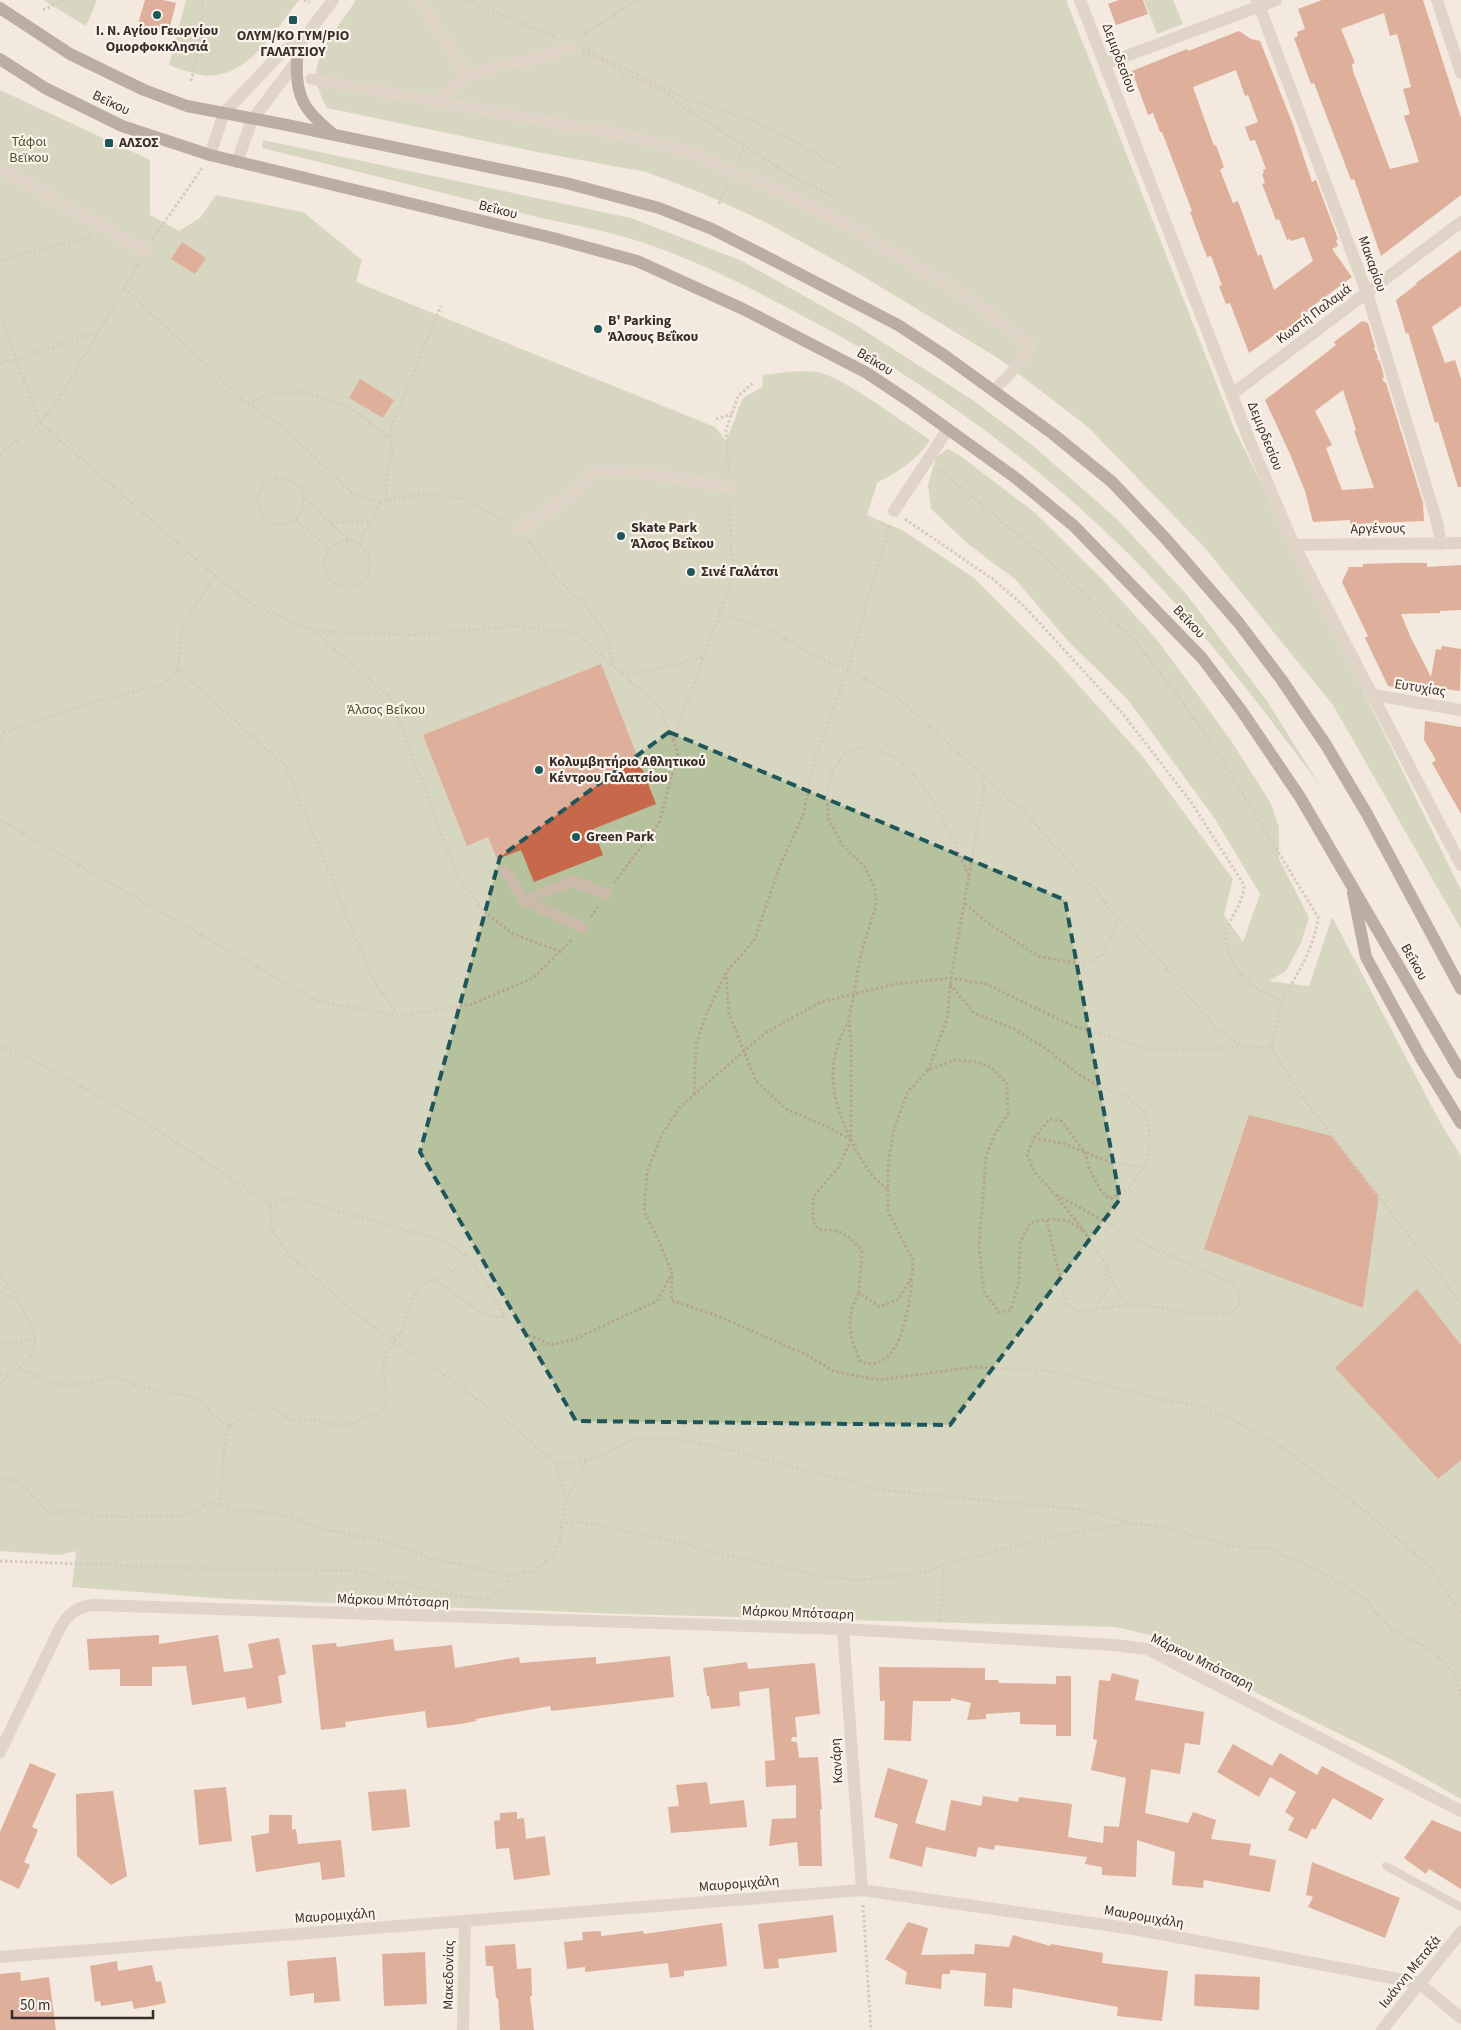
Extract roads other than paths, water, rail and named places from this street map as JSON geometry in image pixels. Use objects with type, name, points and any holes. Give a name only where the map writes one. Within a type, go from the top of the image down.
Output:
[{"type":"main road","name":"Βεΐκου","points":[[0,8],[70,54],[144,90],[187,106],[566,183],[659,208],[729,238],[898,325],[994,390],[1053,434],[1112,482],[1166,539],[1238,622],[1281,679],[1326,745],[1367,814],[1461,989]]},
{"type":"main road","name":"Βεΐκου","points":[[0,59],[45,88],[122,126],[210,155],[553,238],[637,261],[743,309],[867,373],[948,429],[1017,479],[1074,526],[1202,658],[1241,710],[1300,797],[1352,883],[1461,1073]]},
{"type":"main road","points":[[297,61],[296,78],[301,98],[314,119],[335,135]]},
{"type":"main road","points":[[1352,883],[1366,957],[1422,1058],[1461,1123]]},
{"type":"street","points":[[237,162],[252,120],[297,61],[302,42],[333,0]]},
{"type":"street","points":[[419,0],[468,76]]},
{"type":"street","name":"Δεμιρδεσίου","points":[[1080,0],[1250,442],[1294,545],[1374,695],[1461,865]]},
{"type":"street","points":[[1105,64],[1258,3],[1276,0]]},
{"type":"street","points":[[1437,0],[1461,73]]},
{"type":"street","name":"Μακαρίου","points":[[1258,3],[1367,292],[1441,544]]},
{"type":"street","points":[[210,155],[224,113],[283,51],[302,42]]},
{"type":"street","points":[[437,102],[468,76],[511,62],[529,61],[571,44]]},
{"type":"street","points":[[311,79],[634,137],[688,152],[816,210],[849,227],[969,298],[1031,347],[1011,373],[994,390]]},
{"type":"street","points":[[0,169],[146,251]]},
{"type":"street","name":"Κωστή Παλαμά","points":[[1232,394],[1461,222]]},
{"type":"street","points":[[894,511],[948,429]]},
{"type":"street","points":[[521,529],[571,495],[595,471],[631,471],[729,487]]},
{"type":"street","name":"Αργένους","points":[[1294,545],[1461,543]]},
{"type":"street","name":"Ευτυχίας","points":[[1374,695],[1461,710]]},
{"type":"street","points":[[1446,835],[1461,839]]},
{"type":"street","points":[[504,870],[524,901],[583,928]]},
{"type":"street","points":[[524,901],[572,881],[606,894]]},
{"type":"street","name":"Μάρκου Μπότσαρη","points":[[0,1752],[60,1628],[73,1612],[80,1607],[843,1629],[1114,1645],[1147,1649],[1461,1811]]},
{"type":"street","name":"Κανάρη","points":[[843,1629],[862,1890]]},
{"type":"street","name":"Μαυρομιχάλη","points":[[0,1957],[862,1890],[1134,1929],[1419,1983],[1461,2018]]},
{"type":"street","name":"Μακεδονίας","points":[[463,2030],[465,1921]]},
{"type":"street","name":"Ιωάννη Μεταξά","points":[[1382,2030],[1461,1932]]},
{"type":"lane","points":[[1386,1866],[1461,1907]]},
{"type":"place","name":"Ι. Ν. Αγίου Γεωργίου Ομορφοκκλησιά","points":[[157,15]]},
{"type":"place","name":"ΟΛΥΜ/ΚΟ ΓΥΜ/ΡΙΟ ΓΑΛΑΤΣΙΟΥ","points":[[293,20]]},
{"type":"place","name":"ΑΛΣΟΣ","points":[[109,143]]},
{"type":"place","name":"Β' Parking Άλσους Βεΐκου","points":[[598,329]]},
{"type":"place","name":"Skate Park Άλσος Βεΐκου","points":[[621,536]]},
{"type":"place","name":"Σινέ Γαλάτσι","points":[[691,572]]},
{"type":"place","name":"Κολυμβητήριο Αθλητικού Κέντρου Γαλατσίου","points":[[539,770]]},
{"type":"place","name":"Green Park","points":[[576,837]]},
{"type":"park label","name":"Τάφοι Βεϊκου","points":[[29,150]]},
{"type":"park label","name":"Άλσος Βεΐκου","points":[[386,710]]}]
